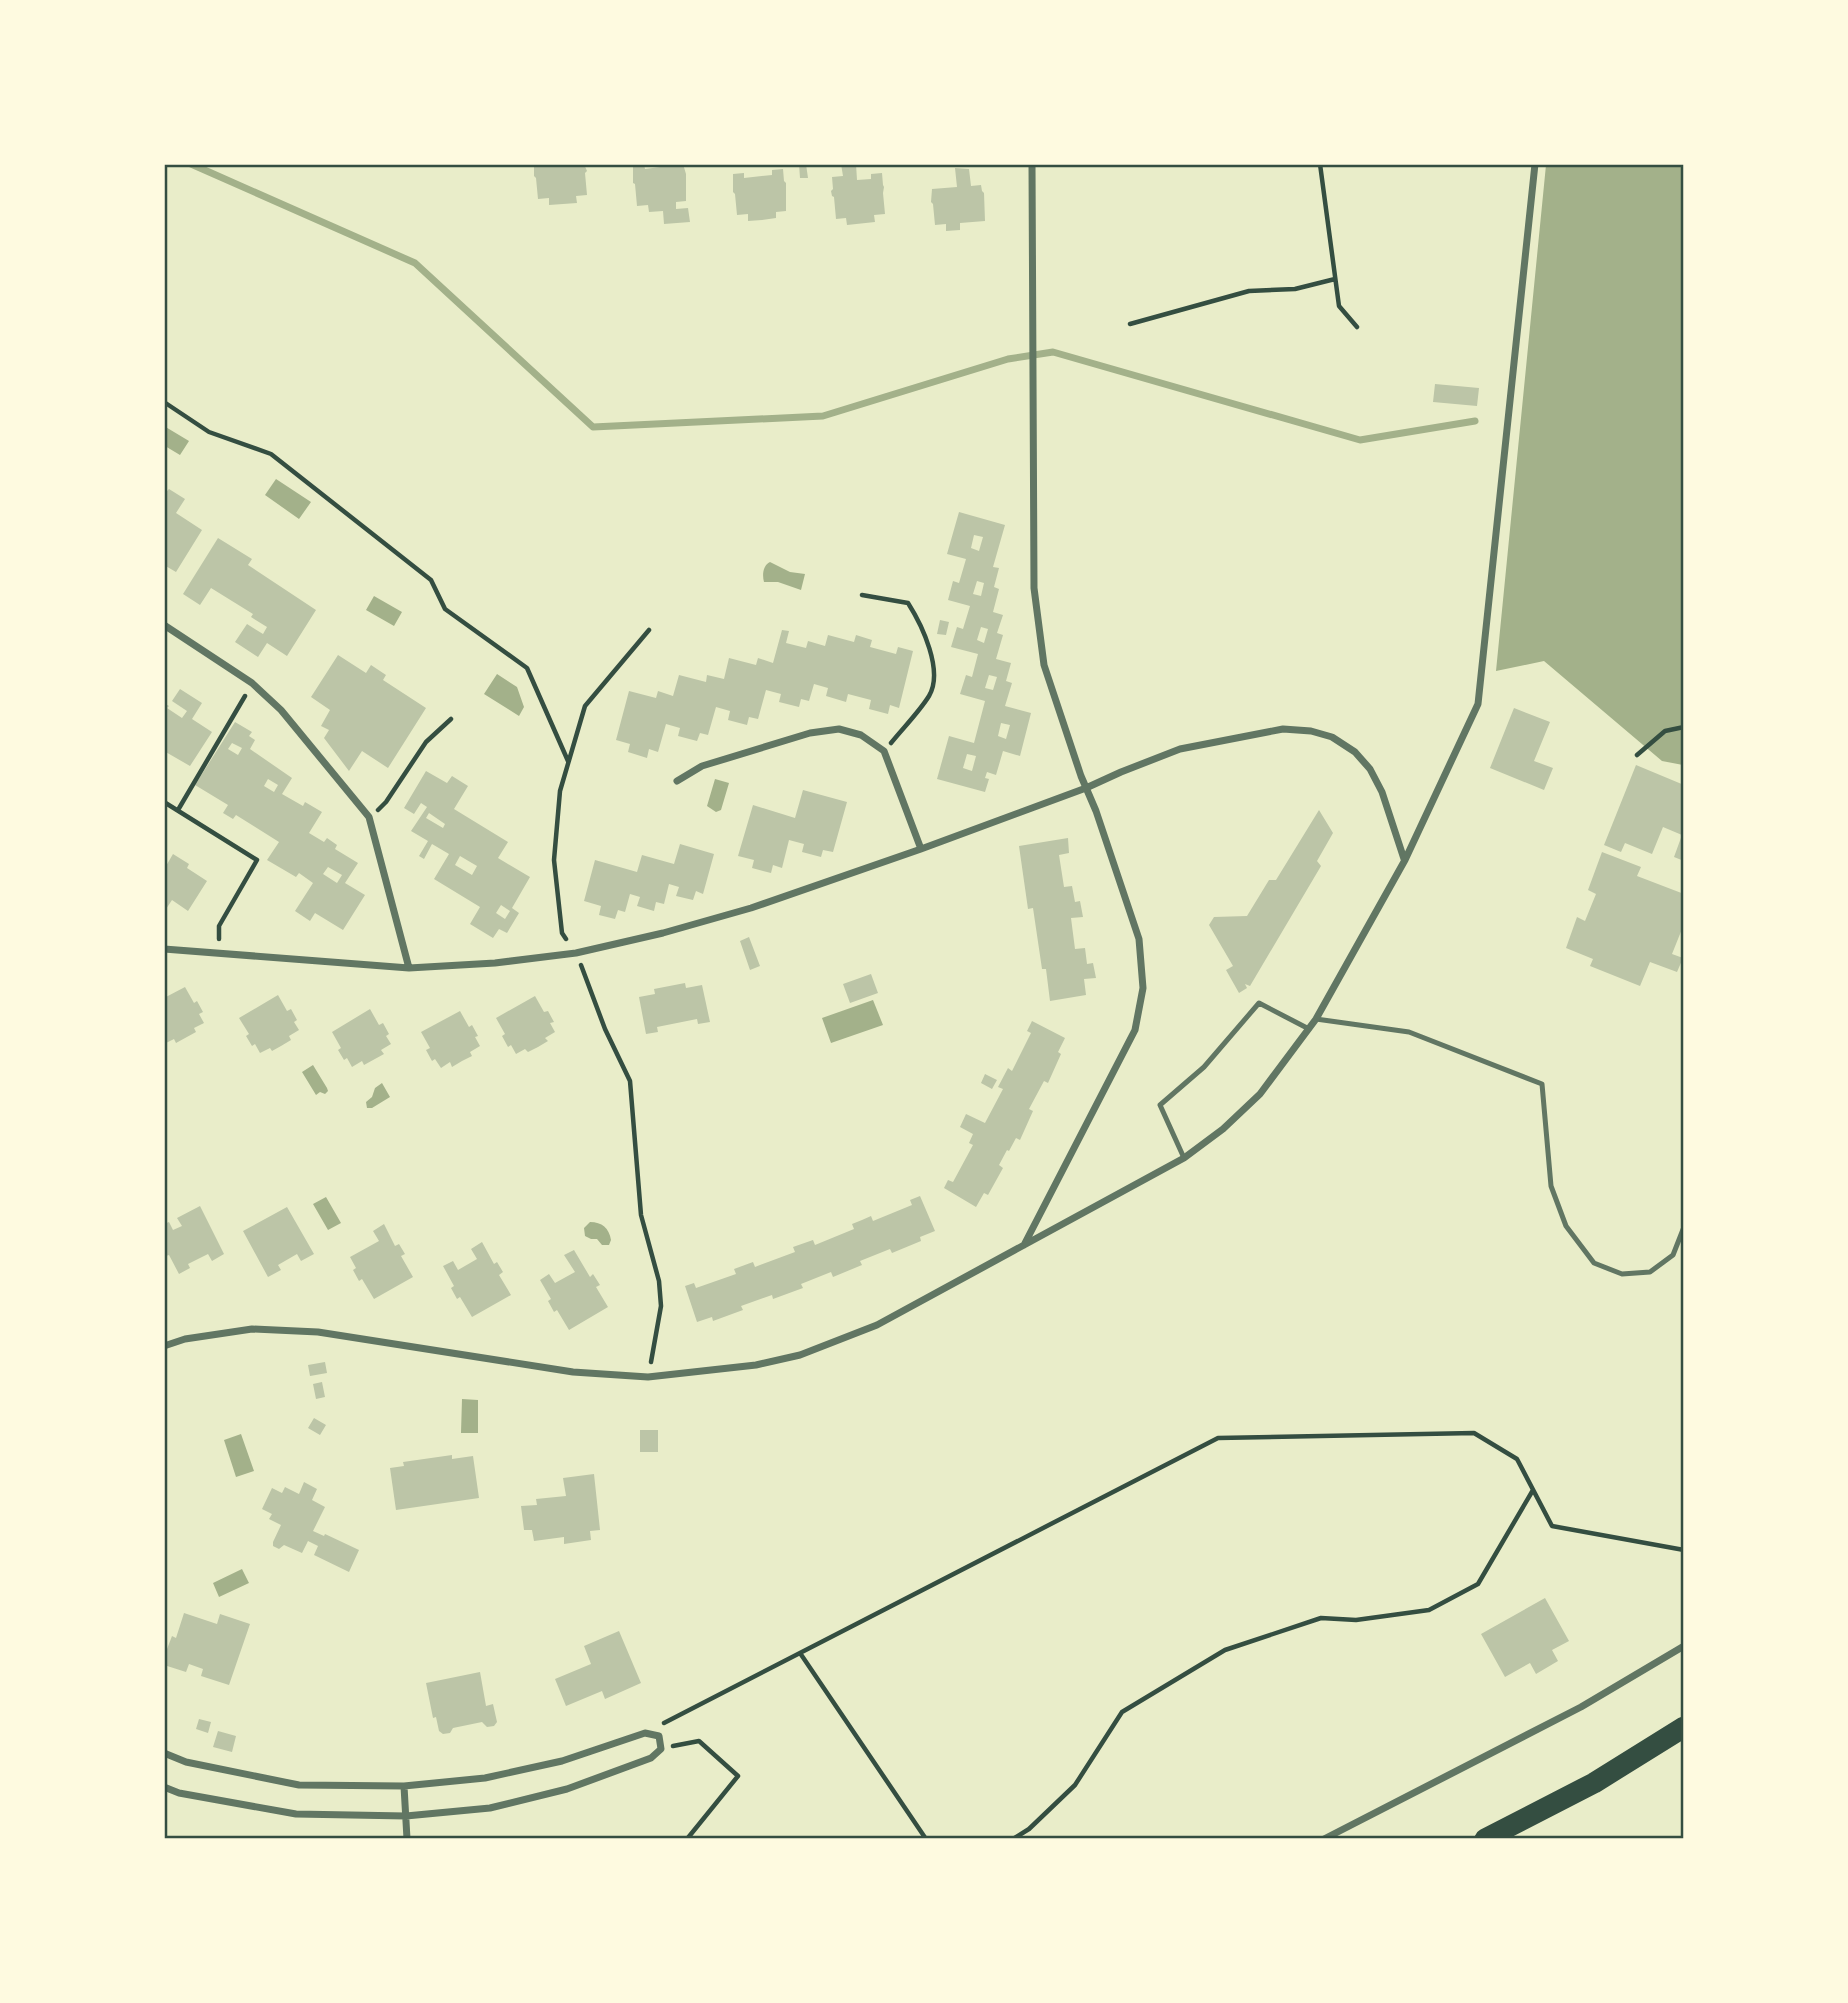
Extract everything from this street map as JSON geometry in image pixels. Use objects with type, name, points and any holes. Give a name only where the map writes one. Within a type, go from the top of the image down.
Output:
[{"type":"highway","points":[[1485,1839],[1594,1783],[1684,1727]]},
{"type":"street","points":[[1023,1245],[1135,1030],[1143,988],[1139,939],[1044,665],[1034,588],[1032,164]]},
{"type":"street","points":[[164,1346],[185,1339],[252,1329],[318,1332],[573,1373],[648,1377],[756,1365],[800,1355],[877,1325],[1184,1158],[1223,1129],[1260,1094],[1316,1019],[1405,860],[1478,704],[1535,164]]},
{"type":"street","points":[[164,625],[252,683],[281,710],[369,817],[409,968]]},
{"type":"street","points":[[677,781],[702,766],[810,733],[839,729],[861,735],[884,751],[921,849]]},
{"type":"street","points":[[164,949],[409,968],[576,953],[663,933],[751,908],[1086,788],[1181,749],[1283,729],[1311,731],[1332,737],[1355,752],[1370,769],[1382,792],[1405,860]]},
{"type":"street","points":[[1324,1839],[1581,1707],[1684,1646]]},
{"type":"street","points":[[164,1753],[186,1762],[299,1786],[404,1786],[485,1778],[524,1770],[562,1761],[645,1733],[659,1736],[661,1749],[650,1759],[567,1789],[490,1808],[406,1816],[296,1814],[179,1793],[164,1787]]},
{"type":"street","points":[[404,1786],[407,1839]]},
{"type":"lane","points":[[1184,1158],[1160,1105],[1204,1067],[1259,1003],[1309,1029]]},
{"type":"lane","points":[[1316,1019],[1409,1032],[1542,1084],[1551,1186],[1566,1226],[1594,1263],[1622,1274],[1650,1272],[1673,1255],[1684,1227]]},
{"type":"path","points":[[1320,164],[1339,306],[1357,327]]},
{"type":"path","points":[[1130,324],[1249,291],[1295,289],[1335,279]]},
{"type":"path","points":[[164,402],[209,432],[271,454],[431,580],[445,609],[527,668],[568,762]]},
{"type":"path","points":[[862,595],[908,603],[917,618],[935,667],[931,694],[884,751]]},
{"type":"path","points":[[648,1377],[661,1306],[659,1280],[640,1215],[630,1081],[605,1030],[576,953],[562,933],[554,860],[559,791],[584,706],[649,630]]},
{"type":"path","points":[[178,810],[252,683]]},
{"type":"path","points":[[369,817],[386,802],[426,742],[452,719]]},
{"type":"path","points":[[1637,755],[1665,732],[1684,727]]},
{"type":"path","points":[[164,802],[257,860],[219,926],[218,954]]},
{"type":"path","points":[[645,1733],[1218,1438],[1474,1433],[1517,1459],[1552,1526],[1684,1550]]},
{"type":"path","points":[[1013,1839],[1030,1829],[1076,1786],[1122,1712],[1225,1650],[1321,1618],[1356,1620],[1429,1610],[1478,1584],[1533,1490]]},
{"type":"path","points":[[800,1653],[926,1839]]},
{"type":"path","points":[[661,1749],[699,1741],[738,1776],[687,1839]]},
{"type":"shaded area","points":[[1546,165],[1683,165],[1683,765],[1662,761],[1544,661],[1496,671]]},
{"type":"shaded area","points":[[164,426],[189,441],[180,455],[165,446]]},
{"type":"shaded area","points":[[276,479],[311,502],[299,519],[265,495]]},
{"type":"shaded area","points":[[770,562],[790,572],[805,574],[801,590],[778,582],[764,582],[764,570]]},
{"type":"shaded area","points":[[374,596],[402,612],[394,626],[366,610]]},
{"type":"shaded area","points":[[497,674],[517,687],[524,707],[519,716],[484,694]]},
{"type":"shaded area","points":[[715,779],[729,783],[721,810],[716,812],[707,806]]},
{"type":"shaded area","points":[[873,1000],[883,1025],[831,1043],[822,1018]]},
{"type":"shaded area","points":[[313,1065],[327,1088],[325,1094],[320,1092],[316,1095],[302,1072]]},
{"type":"shaded area","points":[[382,1083],[390,1097],[372,1108],[367,1108],[366,1102],[372,1097],[375,1088]]},
{"type":"shaded area","points":[[326,1197],[341,1223],[328,1230],[313,1204]]},
{"type":"shaded area","points":[[590,1222],[598,1223],[607,1229],[611,1240],[609,1245],[602,1245],[597,1239],[585,1236],[584,1228]]},
{"type":"shaded area","points":[[462,1399],[478,1400],[478,1433],[461,1433]]},
{"type":"shaded area","points":[[241,1434],[254,1471],[236,1477],[224,1440]]},
{"type":"shaded area","points":[[242,1569],[249,1583],[219,1597],[213,1583]]},
{"type":"building","points":[[534,164],[584,164],[587,171],[587,195],[576,196],[577,203],[549,205],[549,198],[538,199]]},
{"type":"building","points":[[633,164],[644,164],[645,169],[683,164],[686,174],[686,201],[676,202],[676,209],[688,208],[690,222],[664,224],[663,211],[649,212],[648,205],[637,206]]},
{"type":"building","points":[[799,164],[806,164],[808,178],[800,178]]},
{"type":"building","points":[[841,164],[856,164],[857,180],[871,179],[871,174],[882,173],[885,214],[874,215],[875,222],[847,225],[846,218],[836,219],[831,191],[832,177],[843,176]]},
{"type":"building","points":[[955,168],[969,169],[971,186],[981,185],[985,221],[960,223],[960,230],[946,231],[946,224],[935,225],[932,189],[957,187]]},
{"type":"building","points":[[783,169],[786,211],[776,212],[776,218],[762,220],[748,221],[748,214],[737,215],[733,174],[744,173],[744,178],[772,175],[772,170]]},
{"type":"building","points":[[1435,384],[1479,388],[1477,406],[1433,402]]},
{"type":"building","points":[[169,489],[185,499],[176,513],[202,530],[176,572],[164,565],[164,494]]},
{"type":"building","points":[[959,512],[1005,525],[993,567],[999,568],[994,587],[999,589],[993,612],[1003,615],[997,633],[1003,635],[996,659],[1011,663],[1006,681],[1012,683],[1005,706],[1031,713],[1020,756],[1003,751],[996,775],[987,772],[985,778],[989,779],[985,792],[937,779],[949,736],[974,743],[985,701],[960,694],[966,675],[972,677],[978,654],[951,647],[957,627],[963,629],[970,606],[948,600],[953,581],[959,583],[966,559],[947,554]],"holes":[[[974,535],[983,537],[979,551],[971,548]],[[977,581],[984,583],[981,596],[973,594]],[[981,627],[988,629],[984,643],[977,640]],[[989,675],[997,677],[993,690],[985,688]],[[1001,723],[1010,725],[1006,739],[998,736]],[[967,754],[976,756],[972,771],[963,768]]]},
{"type":"building","points":[[218,538],[252,559],[248,565],[316,610],[287,656],[267,643],[258,657],[235,642],[247,624],[263,634],[267,627],[251,617],[253,614],[211,588],[200,605],[183,594]]},
{"type":"building","points":[[940,620],[949,622],[946,635],[937,634]]},
{"type":"building","points":[[782,630],[789,631],[786,643],[806,648],[808,641],[825,646],[828,635],[854,642],[856,635],[872,640],[870,647],[896,654],[898,647],[913,651],[899,708],[890,705],[888,714],[869,709],[871,700],[848,694],[846,702],[826,696],[828,688],[814,684],[809,701],[801,699],[799,707],[779,702],[781,694],[766,690],[758,719],[749,717],[747,725],[728,720],[730,711],[716,707],[708,735],[700,733],[697,741],[678,736],[680,728],[666,724],[658,752],[649,749],[647,758],[628,752],[630,744],[616,740],[629,691],[656,698],[658,691],[673,696],[679,675],[706,682],[707,675],[724,679],[729,658],[756,665],[758,658],[773,663]]},
{"type":"building","points":[[338,655],[366,673],[371,665],[386,675],[383,680],[426,708],[388,768],[362,751],[349,771],[324,738],[329,730],[321,726],[330,710],[311,697]]},
{"type":"building","points":[[180,689],[202,703],[192,719],[212,732],[190,766],[164,751],[164,703],[182,718],[187,711],[172,701]]},
{"type":"building","points":[[1514,708],[1550,722],[1534,761],[1553,768],[1544,790],[1490,768]]},
{"type":"building","points":[[235,722],[252,732],[249,736],[255,740],[250,749],[292,778],[282,794],[303,806],[305,802],[322,812],[309,833],[324,842],[327,838],[337,845],[335,849],[358,863],[345,883],[365,895],[343,930],[315,913],[310,921],[295,911],[313,883],[299,873],[296,877],[267,860],[279,842],[236,815],[233,819],[223,813],[228,805],[195,785]],"holes":[[[232,743],[242,748],[238,755],[228,749]],[[268,779],[278,785],[274,792],[264,786]],[[328,867],[342,875],[337,883],[323,874]]]},
{"type":"building","points":[[1636,765],[1684,785],[1684,861],[1674,857],[1682,835],[1663,827],[1652,854],[1625,843],[1621,852],[1604,845]]},
{"type":"building","points":[[426,771],[447,783],[452,776],[468,786],[454,809],[508,842],[498,858],[530,877],[512,908],[519,913],[507,933],[499,929],[493,938],[470,924],[480,907],[434,879],[449,854],[432,844],[424,859],[419,856],[428,841],[411,831],[427,807],[421,803],[414,814],[404,808]],"holes":[[[429,813],[445,824],[443,828],[426,818]],[[460,856],[477,866],[472,875],[455,865]],[[501,905],[510,911],[505,919],[496,913]]]},
{"type":"building","points":[[803,790],[847,802],[833,852],[823,850],[821,857],[802,852],[804,844],[789,840],[782,868],[773,865],[771,873],[752,868],[754,860],[738,856],[753,805],[795,818]]},
{"type":"building","points":[[1319,810],[1333,833],[1317,861],[1321,866],[1250,986],[1245,984],[1247,988],[1239,993],[1226,970],[1233,966],[1209,925],[1214,917],[1247,916],[1269,880],[1276,880]]},
{"type":"building","points":[[1068,838],[1069,853],[1059,855],[1064,887],[1072,886],[1075,902],[1080,901],[1083,917],[1071,918],[1075,949],[1085,948],[1087,964],[1093,963],[1096,978],[1084,979],[1086,995],[1050,1001],[1046,969],[1042,969],[1033,908],[1028,909],[1019,846]]},
{"type":"building","points":[[680,844],[714,854],[703,894],[696,891],[693,900],[676,896],[679,887],[669,884],[664,904],[656,902],[654,911],[637,906],[640,897],[630,894],[625,912],[618,910],[615,919],[599,915],[601,906],[584,901],[595,860],[637,872],[642,855],[674,864]]},
{"type":"building","points":[[1602,852],[1641,867],[1637,876],[1684,894],[1684,924],[1672,954],[1683,958],[1677,972],[1650,962],[1640,986],[1590,966],[1593,959],[1566,948],[1577,917],[1585,921],[1596,894],[1588,890]]},
{"type":"building","points":[[173,854],[189,864],[187,868],[207,881],[188,911],[172,900],[164,912],[164,865],[166,866]]},
{"type":"building","points":[[749,937],[760,966],[750,970],[740,941]]},
{"type":"building","points":[[871,974],[878,993],[850,1003],[843,984]]},
{"type":"building","points":[[685,983],[686,988],[702,985],[710,1022],[698,1024],[697,1019],[657,1027],[658,1032],[646,1034],[639,997],[655,994],[654,989]]},
{"type":"building","points":[[185,987],[203,1012],[199,1014],[204,1023],[194,1028],[196,1032],[176,1043],[174,1039],[164,1044],[164,998]]},
{"type":"building","points":[[278,995],[287,1011],[291,1009],[299,1030],[289,1036],[291,1040],[281,1046],[260,1053],[246,1036],[249,1034],[239,1018]]},
{"type":"building","points":[[535,996],[544,1012],[548,1011],[554,1022],[550,1023],[555,1032],[545,1038],[548,1041],[538,1047],[516,1054],[511,1045],[508,1047],[502,1036],[505,1034],[496,1018]]},
{"type":"building","points":[[370,1009],[379,1025],[383,1023],[391,1044],[381,1050],[384,1054],[364,1065],[362,1061],[352,1067],[338,1050],[341,1048],[332,1032]]},
{"type":"building","points":[[460,1011],[469,1027],[472,1025],[480,1046],[470,1052],[472,1056],[452,1067],[450,1062],[441,1068],[435,1059],[432,1061],[426,1050],[430,1048],[421,1032]]},
{"type":"building","points":[[1032,1021],[1065,1038],[1058,1052],[1061,1054],[1048,1083],[1044,1081],[1029,1109],[1033,1111],[1020,1140],[1016,1138],[1009,1151],[1007,1150],[999,1165],[1003,1168],[988,1195],[984,1193],[976,1207],[944,1188],[948,1180],[953,1182],[973,1145],[969,1143],[973,1134],[960,1127],[966,1114],[985,1123],[1003,1089],[998,1087],[1008,1068],[1012,1071],[1031,1033],[1027,1031]]},
{"type":"building","points":[[985,1074],[997,1080],[992,1089],[981,1083]]},
{"type":"building","points":[[920,1196],[935,1231],[920,1237],[921,1241],[892,1253],[890,1249],[860,1261],[862,1265],[833,1277],[831,1272],[801,1284],[803,1288],[773,1299],[772,1295],[741,1306],[743,1310],[713,1321],[712,1317],[697,1322],[685,1286],[694,1283],[696,1288],[736,1274],[734,1269],[753,1262],[755,1267],[795,1252],[793,1247],[813,1240],[815,1245],[854,1229],[852,1224],[871,1216],[873,1221],[912,1205],[910,1200]]},
{"type":"building","points":[[200,1206],[224,1254],[212,1261],[208,1254],[188,1264],[190,1268],[179,1274],[169,1255],[166,1256],[164,1252],[164,1224],[169,1222],[173,1230],[182,1226],[177,1218]]},
{"type":"building","points":[[287,1207],[314,1254],[301,1261],[297,1254],[278,1265],[281,1270],[268,1277],[243,1231]]},
{"type":"building","points":[[384,1224],[395,1246],[399,1244],[405,1254],[401,1256],[413,1277],[374,1299],[362,1279],[359,1281],[350,1257],[379,1241],[373,1231]]},
{"type":"building","points":[[482,1242],[494,1264],[497,1262],[503,1272],[499,1275],[511,1295],[472,1317],[460,1297],[457,1299],[451,1288],[454,1286],[443,1266],[453,1261],[458,1270],[477,1259],[471,1249]]},
{"type":"building","points":[[574,1250],[590,1277],[593,1274],[600,1285],[596,1287],[608,1307],[569,1330],[557,1310],[554,1312],[548,1301],[551,1299],[540,1280],[549,1274],[555,1283],[575,1272],[564,1255]]},
{"type":"building","points":[[325,1362],[327,1373],[310,1376],[308,1365]]},
{"type":"building","points":[[322,1382],[325,1397],[316,1399],[313,1384]]},
{"type":"building","points":[[314,1418],[326,1425],[320,1435],[308,1428]]},
{"type":"building","points":[[640,1430],[658,1430],[658,1452],[640,1452]]},
{"type":"building","points":[[452,1455],[452,1459],[473,1456],[479,1498],[396,1510],[390,1468],[404,1466],[403,1462]]},
{"type":"building","points":[[594,1474],[600,1530],[590,1531],[591,1540],[564,1544],[564,1537],[534,1541],[532,1530],[524,1530],[521,1506],[537,1505],[536,1499],[566,1496],[563,1478]]},
{"type":"building","points":[[304,1482],[317,1489],[312,1500],[325,1507],[313,1531],[359,1550],[349,1572],[314,1555],[318,1546],[308,1541],[302,1553],[284,1545],[279,1549],[273,1546],[281,1525],[269,1519],[272,1514],[262,1509],[272,1488],[282,1493],[285,1487],[299,1494]]},
{"type":"building","points":[[1545,1598],[1569,1641],[1552,1650],[1558,1661],[1536,1674],[1530,1663],[1505,1677],[1481,1634]]},
{"type":"building","points":[[184,1613],[217,1624],[220,1614],[250,1624],[229,1685],[201,1676],[203,1669],[189,1664],[186,1672],[164,1665],[164,1657],[172,1636],[176,1638]]},
{"type":"building","points":[[619,1631],[641,1683],[605,1699],[602,1691],[566,1706],[555,1679],[591,1664],[584,1646]]},
{"type":"building","points":[[480,1672],[486,1706],[493,1704],[497,1722],[494,1726],[487,1727],[482,1722],[453,1728],[450,1733],[443,1734],[439,1731],[436,1717],[433,1718],[426,1683]]},
{"type":"building","points":[[199,1719],[211,1722],[208,1733],[196,1729]]},
{"type":"building","points":[[218,1731],[236,1736],[232,1752],[213,1747]]},
{"type":"waterway","points":[[191,164],[415,263],[593,427],[823,416],[1008,359],[1053,352],[1360,440],[1475,421]]}]
